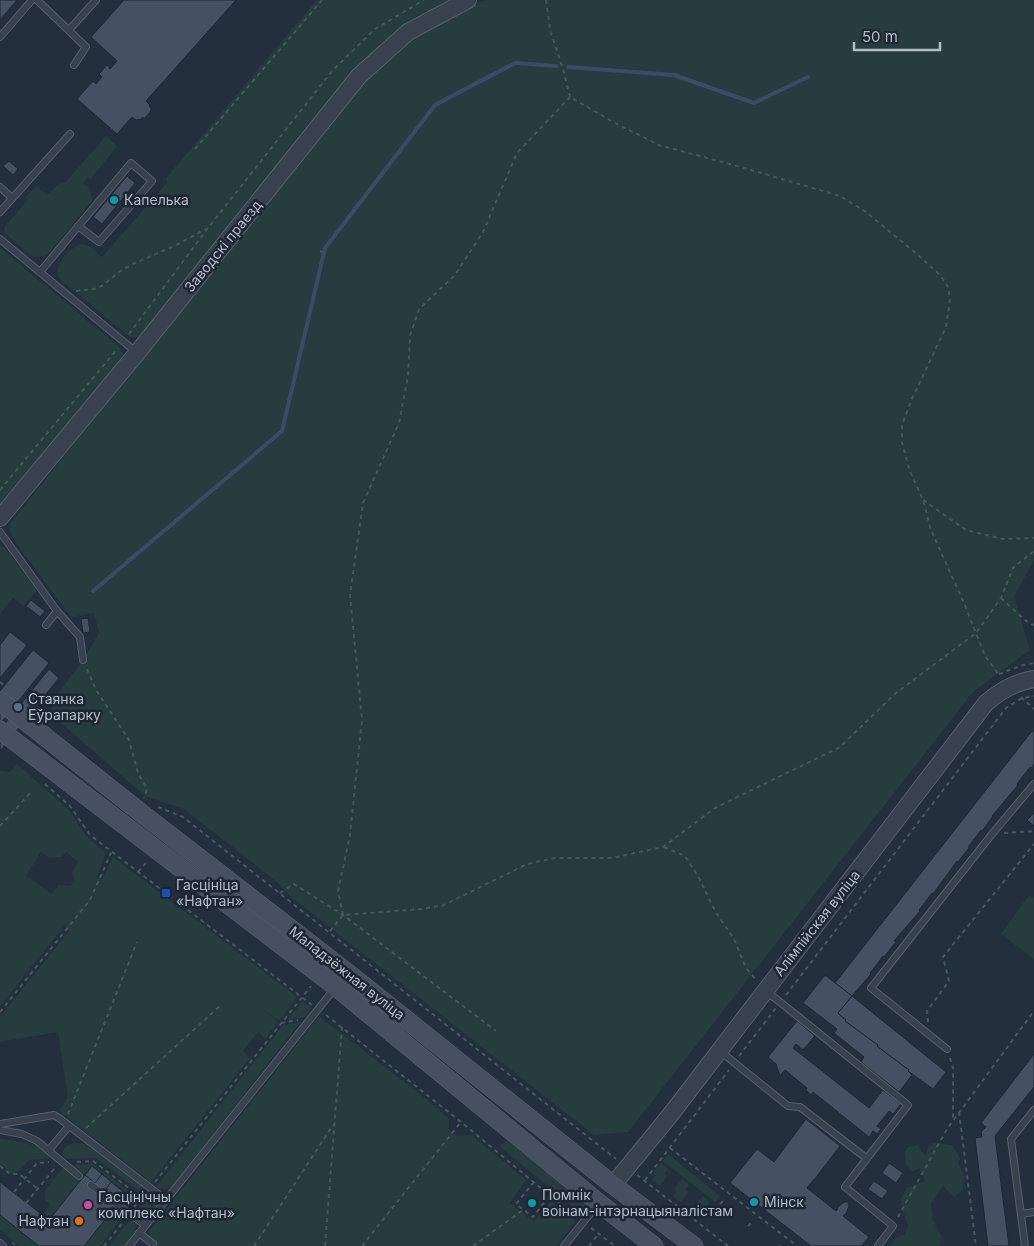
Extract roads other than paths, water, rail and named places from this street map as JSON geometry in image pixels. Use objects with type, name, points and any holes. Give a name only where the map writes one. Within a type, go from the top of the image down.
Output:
[{"type":"main road","name":"Маладзёжная вуліца","points":[[0,701],[145,816],[348,972],[613,1184],[694,1246]]},
{"type":"main road","name":"Маладзёжная вуліца","points":[[0,730],[336,987],[654,1246]]},
{"type":"main road","points":[[599,1203],[613,1184]]},
{"type":"street","name":"Заводскі праезд","points":[[0,518],[137,353],[359,76],[408,32],[468,0]]},
{"type":"street","name":"Алімпійская вуліца","points":[[613,1184],[671,1114],[986,703],[995,695],[1004,680],[1022,681],[1034,679]]},
{"type":"lane","points":[[0,37],[32,0]]},
{"type":"lane","points":[[37,0],[86,47],[74,65]]},
{"type":"lane","points":[[69,30],[96,0]]},
{"type":"lane","points":[[0,212],[70,134]]},
{"type":"lane","points":[[40,272],[78,226],[131,164],[152,181],[100,242],[78,226]]},
{"type":"lane","points":[[0,187],[12,198]]},
{"type":"lane","points":[[0,239],[137,353]]},
{"type":"lane","points":[[0,532],[57,611],[80,637],[83,660]]},
{"type":"lane","points":[[46,625],[57,611]]},
{"type":"lane","points":[[947,1049],[871,988],[992,834],[1034,784]]},
{"type":"lane","points":[[129,1246],[348,972]]},
{"type":"lane","points":[[765,991],[908,1105],[844,1186],[893,1226],[878,1246]]},
{"type":"lane","points":[[719,1051],[788,1106],[800,1107],[866,1158]]},
{"type":"lane","points":[[1025,1246],[1011,1139],[1034,1110]]},
{"type":"lane","points":[[0,1124],[54,1115],[166,1200]]},
{"type":"lane","points":[[49,1150],[67,1124]]},
{"type":"lane","points":[[0,1130],[22,1134],[37,1141],[80,1176]]},
{"type":"lane","points":[[92,1185],[145,1226]]},
{"type":"lane","points":[[564,1246],[599,1203]]},
{"type":"lane","points":[[1021,1214],[1034,1212]]},
{"type":"lane","points":[[139,1233],[153,1244]]},
{"type":"lane","points":[[0,1243],[4,1246]]},
{"type":"waterway","points":[[93,591],[282,431],[325,248],[435,105],[515,63],[556,66]]},
{"type":"waterway","points":[[568,67],[674,75],[754,103],[808,77]]},
{"type":"place","name":"Капелька","points":[[114,200]]},
{"type":"place","name":"Стаянка Еўрапарку","points":[[18,707]]},
{"type":"place","name":"Гасцініца «Нафтан»","points":[[166,893]]},
{"type":"place","name":"Мінск","points":[[754,1202]]},
{"type":"place","name":"Помнік воінам-інтэрнацыяналістам","points":[[532,1203]]},
{"type":"place","name":"Гасцінічны комплекс «Нафтан»","points":[[88,1205]]},
{"type":"place","name":"Нафтан","points":[[79,1221]]}]
